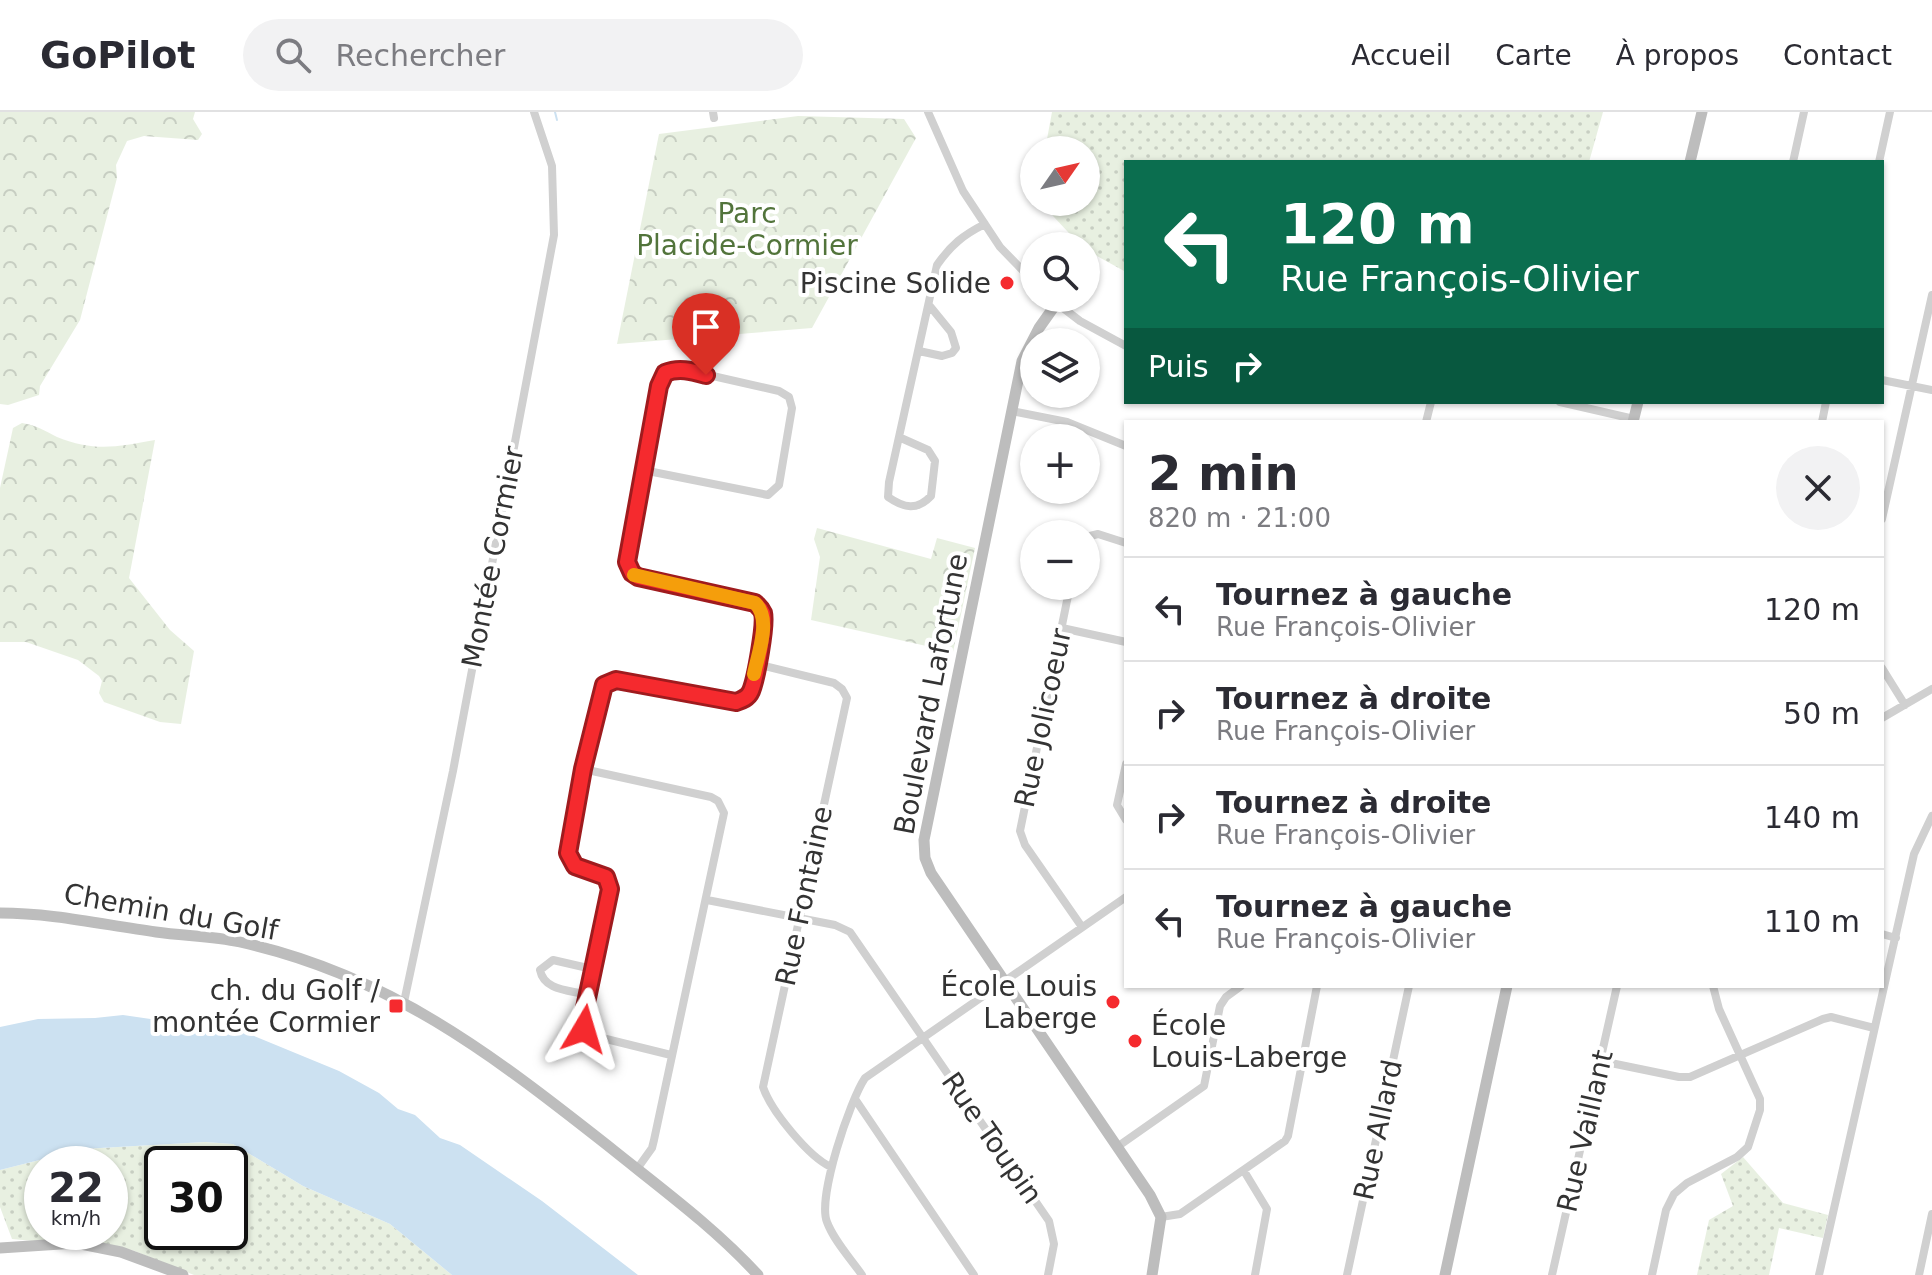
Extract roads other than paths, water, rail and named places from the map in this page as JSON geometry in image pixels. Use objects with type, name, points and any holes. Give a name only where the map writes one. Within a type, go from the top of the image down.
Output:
[{"type":"street","name":"Montée Cormier","points":[[404,1002],[453,771],[554,235],[552,166],[535,112]]},
{"type":"street","points":[[928,112],[963,191],[1000,247],[1020,268]]},
{"type":"street","points":[[1690,160],[1702,112]]},
{"type":"street","points":[[1793,160],[1804,112]]},
{"type":"street","points":[[1879,160],[1890,112]]},
{"type":"street","points":[[901,438],[932,455],[935,461],[931,496],[918,506],[908,507],[888,497],[889,482],[937,265],[949,247],[963,235],[985,224]]},
{"type":"street","points":[[1884,510],[1932,295]]},
{"type":"street","points":[[919,351],[942,356],[956,348],[951,332],[929,305]]},
{"type":"street","name":"Boulevard Lafortune","points":[[1047,312],[1022,361],[924,840],[925,858],[931,873],[1150,1195],[1161,1217]]},
{"type":"street","points":[[1069,312],[1110,340],[1124,345]]},
{"type":"street","points":[[643,470],[768,495],[779,485],[792,408],[789,397],[779,391],[682,369],[665,373],[659,386],[643,470],[627,562],[632,573],[638,577],[755,603],[761,608],[764,621],[751,690],[743,700],[736,702],[616,680],[610,682],[604,685],[601,692],[583,769],[568,853],[575,866],[606,877],[610,889],[582,1022],[584,1029],[590,1035],[671,1055]]},
{"type":"street","points":[[1884,380],[1932,390]]},
{"type":"street","points":[[1568,404],[1634,420]]},
{"type":"street","points":[[1012,411],[1067,422],[1124,445]]},
{"type":"street","points":[[1100,535],[1124,542]]},
{"type":"street","name":"Rue Jolicoeur","points":[[1067,600],[1020,831],[1025,845],[1082,927]]},
{"type":"street","points":[[1062,628],[1124,642]]},
{"type":"street","name":"Rue Fontaine","points":[[756,664],[834,683],[847,698],[763,1087],[768,1100],[817,1161],[831,1167]]},
{"type":"street","points":[[1884,671],[1905,705]]},
{"type":"street","points":[[1884,717],[1932,689]]},
{"type":"street","points":[[583,769],[711,797],[718,801],[724,813],[654,1140],[637,1169]]},
{"type":"street","points":[[1123,787],[1117,805],[1124,817]]},
{"type":"street","points":[[1884,987],[1914,854],[1932,816]]},
{"type":"street","points":[[862,1275],[826,1221],[824,1211],[831,1167],[865,1078],[1124,898]]},
{"type":"street","name":"Rue Toupin","points":[[707,900],[835,925],[850,932],[1049,1221],[1054,1244],[1048,1275]]},
{"type":"street","name":"Chemin du Golf","points":[[0,913],[51,916],[239,942],[341,973],[404,1002],[493,1057],[698,1219],[758,1275]]},
{"type":"street","points":[[1884,935],[1896,938]]},
{"type":"street","points":[[588,995],[549,986],[542,979],[540,970],[553,960],[592,969]]},
{"type":"street","points":[[1117,1147],[1204,1086],[1220,1006],[1237,988]]},
{"type":"street","points":[[1152,1275],[1161,1217],[1180,1214],[1280,1146],[1288,1136],[1317,988]]},
{"type":"street","name":"Rue Allard","points":[[1347,1275],[1409,988]]},
{"type":"street","points":[[1445,1275],[1507,988]]},
{"type":"street","name":"Rue Vaillant","points":[[1552,1275],[1617,988]]},
{"type":"street","points":[[1652,1275],[1666,1210],[1674,1194],[1687,1183],[1737,1157],[1748,1147],[1760,1110],[1760,1099],[1719,1009],[1714,988]]},
{"type":"street","points":[[1819,1275],[1884,988]]},
{"type":"street","points":[[1601,1061],[1690,1077],[1823,1019],[1831,1017],[1874,1028]]},
{"type":"street","points":[[855,1099],[974,1275]]},
{"type":"street","points":[[1244,1171],[1267,1209],[1255,1275]]},
{"type":"street","points":[[1919,1275],[1932,1214]]},
{"type":"street","points":[[0,1248],[76,1243],[121,1252],[176,1274]]},
{"type":"water","points":[[123,1015],[247,1033],[339,1071],[379,1093],[398,1109],[415,1115],[440,1138],[460,1145],[542,1201],[638,1275],[452,1275],[390,1224],[303,1186],[248,1153],[248,1146],[205,1142],[128,1146],[24,1146],[24,1164],[0,1170],[0,1027],[38,1019]]},
{"type":"waterway","points":[[555,112],[557,120]]},
{"type":"place","name":"Piscine Solide","points":[[1007,283]]},
{"type":"place","name":"École Louis Laberge","points":[[1113,1002]]},
{"type":"place","name":"ch. du Golf / montée Cormier","points":[[396,1006]]},
{"type":"place","name":"École Louis-Laberge","points":[[1135,1041]]},
{"type":"park label","name":"Parc Placide-Cormier","points":[[747,229]]}]
